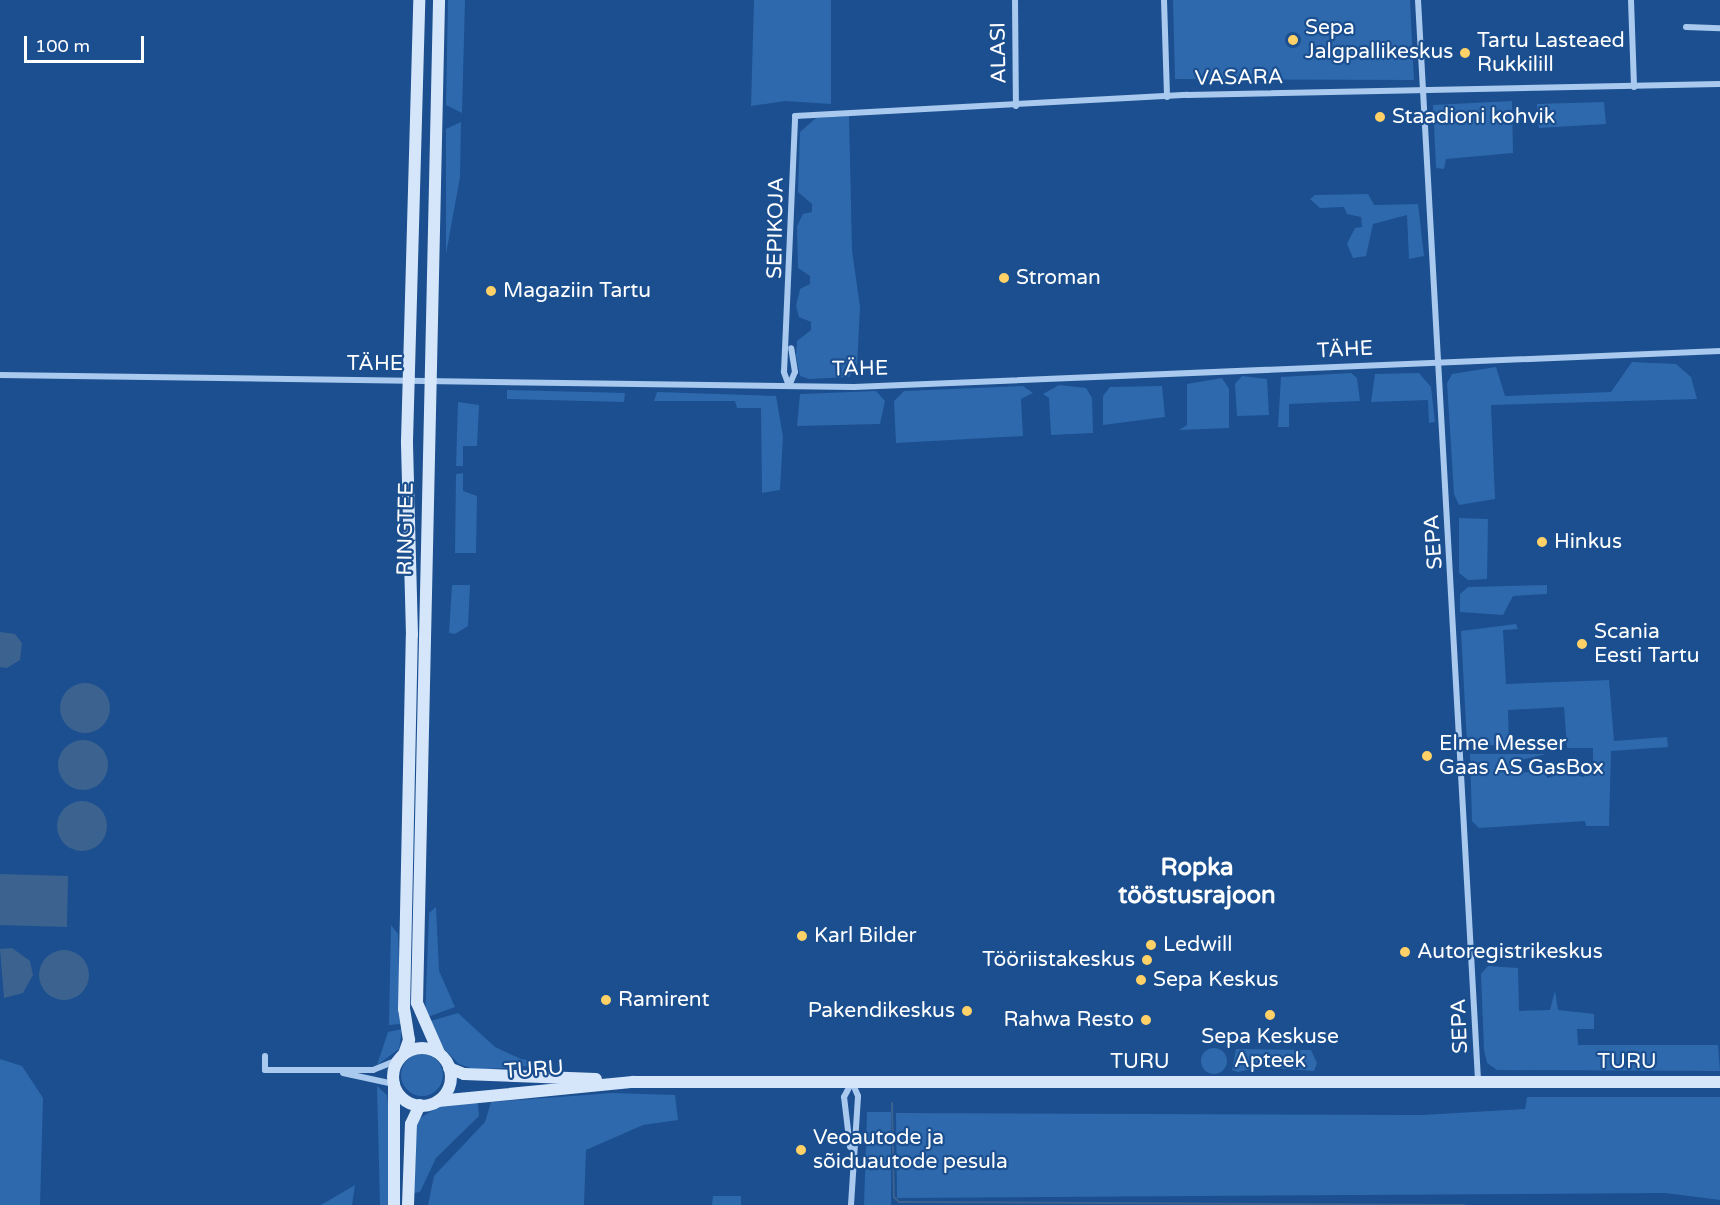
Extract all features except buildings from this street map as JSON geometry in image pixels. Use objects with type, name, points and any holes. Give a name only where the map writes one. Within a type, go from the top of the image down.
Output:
[{"type":"main road","name":"RINGTEE","points":[[401,1057],[409,1040],[404,1009],[412,635],[409,381],[419,0]]},
{"type":"main road","name":"RINGTEE","points":[[439,0],[417,1003],[439,1053]]},
{"type":"main road","points":[[394,1084],[404,1099],[420,1105],[438,1101],[449,1086],[449,1068],[439,1053],[421,1048],[401,1057],[394,1084],[394,1205]]},
{"type":"main road","name":"TURU","points":[[449,1068],[464,1074],[531,1073],[633,1082],[1720,1082]]},
{"type":"main road","name":"TURU","points":[[438,1101],[633,1082]]},
{"type":"main road","points":[[408,1205],[411,1124],[420,1105]]},
{"type":"street","name":"ALASI","points":[[1015,0],[1016,106]]},
{"type":"street","points":[[1164,0],[1167,97]]},
{"type":"street","name":"SEPA","points":[[1418,0],[1478,1081]]},
{"type":"street","points":[[1631,0],[1634,87]]},
{"type":"street","points":[[1686,27],[1720,28]]},
{"type":"street","name":"VASARA","points":[[795,116],[924,106],[1016,106],[1167,97],[1720,84]]},
{"type":"street","name":"SEPIKOJA","points":[[789,386],[784,372],[790,341],[795,116]]},
{"type":"street","name":"SEPIKOJA","points":[[789,386],[795,372],[790,341]]},
{"type":"street","name":"TÄHE","points":[[0,375],[789,386],[1720,351]]},
{"type":"street","points":[[265,1056],[266,1071],[373,1070],[401,1057]]},
{"type":"street","points":[[337,1071],[394,1084]]},
{"type":"street","points":[[852,1082],[844,1097],[852,1157]]},
{"type":"street","points":[[851,1205],[852,1157],[858,1096],[852,1082]]},
{"type":"shaded area","points":[[448,0],[465,0],[462,113],[446,105]]},
{"type":"shaded area","points":[[754,0],[831,0],[831,104],[785,101],[751,106]]},
{"type":"shaded area","name":"Sepa Jalgpallikeskus","points":[[1173,0],[1410,0],[1414,80],[1175,79]]},
{"type":"shaded area","points":[[1512,101],[1513,153],[1446,159],[1444,169],[1436,168],[1433,105]]},
{"type":"shaded area","points":[[1604,102],[1606,124],[1539,128],[1537,104]]},
{"type":"shaded area","points":[[849,116],[852,250],[860,307],[857,366],[849,377],[809,379],[800,376],[796,356],[797,341],[811,330],[811,322],[799,317],[796,306],[800,289],[810,284],[810,276],[798,268],[797,226],[803,214],[812,212],[812,204],[798,192],[800,132],[816,118]]},
{"type":"shaded area","points":[[461,122],[460,177],[446,254],[446,129]]},
{"type":"shaded area","points":[[1368,194],[1374,205],[1418,204],[1424,256],[1409,259],[1407,215],[1373,224],[1366,256],[1353,258],[1347,244],[1355,228],[1362,227],[1361,217],[1347,214],[1344,207],[1320,208],[1310,199],[1315,195]]},
{"type":"shaded area","points":[[1632,362],[1676,364],[1691,377],[1697,399],[1491,405],[1495,499],[1459,505],[1454,494],[1447,383],[1452,374],[1496,367],[1505,396],[1611,392]]},
{"type":"shaded area","points":[[1351,373],[1357,378],[1360,401],[1289,404],[1289,427],[1278,427],[1281,377]]},
{"type":"shaded area","points":[[1419,373],[1431,387],[1435,422],[1429,423],[1428,400],[1371,402],[1375,374]]},
{"type":"shaded area","points":[[1242,376],[1267,379],[1269,415],[1237,416],[1235,384]]},
{"type":"shaded area","points":[[1222,378],[1229,389],[1229,428],[1179,430],[1187,425],[1187,384]]},
{"type":"shaded area","points":[[1059,385],[1086,388],[1092,398],[1093,433],[1051,435],[1049,398],[1043,394]]},
{"type":"shaded area","points":[[1023,386],[1033,393],[1021,399],[1023,436],[896,443],[894,401],[904,391]]},
{"type":"shaded area","points":[[1162,386],[1165,417],[1103,425],[1103,396],[1110,387]]},
{"type":"shaded area","points":[[507,390],[625,393],[624,402],[507,399]]},
{"type":"shaded area","points":[[876,391],[885,401],[880,424],[797,426],[800,394]]},
{"type":"shaded area","points":[[657,392],[776,396],[783,437],[780,490],[762,493],[761,408],[737,408],[735,401],[654,401]]},
{"type":"shaded area","points":[[458,402],[479,405],[477,446],[463,446],[463,466],[456,466]]},
{"type":"shaded area","points":[[463,473],[463,491],[477,496],[476,553],[455,553],[456,474]]},
{"type":"shaded area","points":[[1459,518],[1488,519],[1487,579],[1468,580],[1459,573]]},
{"type":"shaded area","points":[[452,585],[470,585],[468,626],[455,634],[449,633]]},
{"type":"shaded area","points":[[1547,585],[1547,594],[1513,596],[1503,615],[1460,612],[1460,594],[1468,587]]},
{"type":"shaded area","points":[[1516,624],[1518,629],[1503,630],[1506,684],[1609,680],[1614,741],[1667,737],[1668,747],[1611,751],[1609,826],[1586,826],[1585,821],[1479,828],[1472,821],[1470,754],[1546,754],[1516,761],[1517,773],[1547,771],[1547,778],[1567,772],[1583,777],[1593,770],[1593,748],[1567,748],[1564,707],[1508,710],[1509,746],[1467,744],[1461,631]]},
{"type":"shaded area","points":[[0,632],[15,634],[22,643],[20,660],[7,668],[0,667]]},
{"type":"shaded area","points":[[85,683],[103,690],[110,708],[103,726],[85,733],[67,726],[60,708],[67,690]]},
{"type":"shaded area","points":[[83,740],[101,747],[108,765],[101,783],[83,790],[65,783],[58,765],[65,747]]},
{"type":"shaded area","points":[[77,801],[87,801],[100,808],[107,821],[107,831],[100,844],[87,851],[77,851],[68,847],[61,840],[57,831],[57,821],[61,812],[68,805]]},
{"type":"shaded area","points":[[0,874],[68,876],[67,927],[0,925]]},
{"type":"shaded area","points":[[436,907],[439,971],[455,1007],[425,1018],[429,913]]},
{"type":"shaded area","points":[[391,925],[398,934],[401,1024],[389,1025]]},
{"type":"shaded area","points":[[12,948],[30,961],[33,975],[23,993],[4,998],[0,949]]},
{"type":"shaded area","points":[[64,950],[82,957],[89,975],[82,993],[64,1000],[46,993],[39,975],[46,957]]},
{"type":"shaded area","points":[[1488,966],[1518,968],[1519,1011],[1550,1010],[1555,991],[1558,1010],[1594,1014],[1594,1029],[1577,1029],[1578,1045],[1718,1045],[1720,1071],[1497,1070],[1487,1063],[1484,1050],[1481,974]]},
{"type":"shaded area","points":[[458,1013],[495,1047],[521,1059],[554,1064],[476,1070],[459,1064],[437,1042],[427,1022]]},
{"type":"shaded area","points":[[402,1029],[399,1049],[377,1065],[388,1032]]},
{"type":"shaded area","points":[[1214,1048],[1224,1051],[1227,1061],[1224,1071],[1214,1074],[1204,1071],[1201,1061],[1204,1051]]},
{"type":"shaded area","points":[[1236,1049],[1311,1050],[1317,1063],[1314,1071],[1260,1067],[1238,1072],[1232,1070]]},
{"type":"shaded area","points":[[422,1054],[437,1060],[443,1075],[437,1090],[422,1096],[407,1090],[401,1075],[407,1060]]},
{"type":"shaded area","points":[[0,1059],[22,1066],[43,1098],[40,1205],[0,1205]]},
{"type":"shaded area","points":[[377,1086],[387,1095],[390,1123],[388,1205],[380,1205]]},
{"type":"shaded area","points":[[612,1093],[675,1095],[678,1120],[643,1125],[586,1150],[584,1205],[428,1205],[434,1176],[485,1122],[491,1102]]},
{"type":"shaded area","points":[[1527,1097],[1720,1097],[1720,1200],[1665,1193],[897,1198],[896,1113],[1422,1115],[1525,1109]]},
{"type":"shaded area","points":[[471,1099],[478,1104],[479,1116],[436,1158],[420,1192],[414,1193],[417,1120],[438,1107]]},
{"type":"shaded area","points":[[867,1112],[891,1112],[891,1205],[864,1205]]},
{"type":"shaded area","points":[[355,1185],[352,1205],[321,1205]]},
{"type":"shaded area","points":[[713,1196],[741,1196],[741,1205],[712,1205]]},
{"type":"waterway","points":[[892,1103],[894,1197],[899,1202],[1464,1205]]},
{"type":"place","name":"Sepa Jalgpallikeskus","points":[[1293,40]]},
{"type":"place","name":"Tartu Lasteaed Rukkilill","points":[[1465,53]]},
{"type":"place","name":"Staadioni kohvik","points":[[1380,117]]},
{"type":"place","name":"Stroman","points":[[1004,278]]},
{"type":"place","name":"Magaziin Tartu","points":[[491,291]]},
{"type":"place","name":"Hinkus","points":[[1542,542]]},
{"type":"place","name":"Scania Eesti Tartu","points":[[1582,644]]},
{"type":"place","name":"Elme Messer Gaas AS GasBox","points":[[1427,756]]},
{"type":"place","name":"Karl Bilder","points":[[802,936]]},
{"type":"place","name":"Ledwill","points":[[1151,945]]},
{"type":"place","name":"Autoregistrikeskus","points":[[1405,952]]},
{"type":"place","name":"Tööriistakeskus","points":[[1147,960]]},
{"type":"place","name":"Sepa Keskus","points":[[1141,980]]},
{"type":"place","name":"Ramirent","points":[[606,1000]]},
{"type":"place","name":"Pakendikeskus","points":[[967,1011]]},
{"type":"place","name":"Sepa Keskuse Apteek","points":[[1270,1015]]},
{"type":"place","name":"Rahwa Resto","points":[[1146,1020]]},
{"type":"place","name":"Veoautode ja sõiduautode pesula","points":[[801,1150]]},
{"type":"district","name":"Ropka tööstusrajoon","points":[[1197,882]]}]
